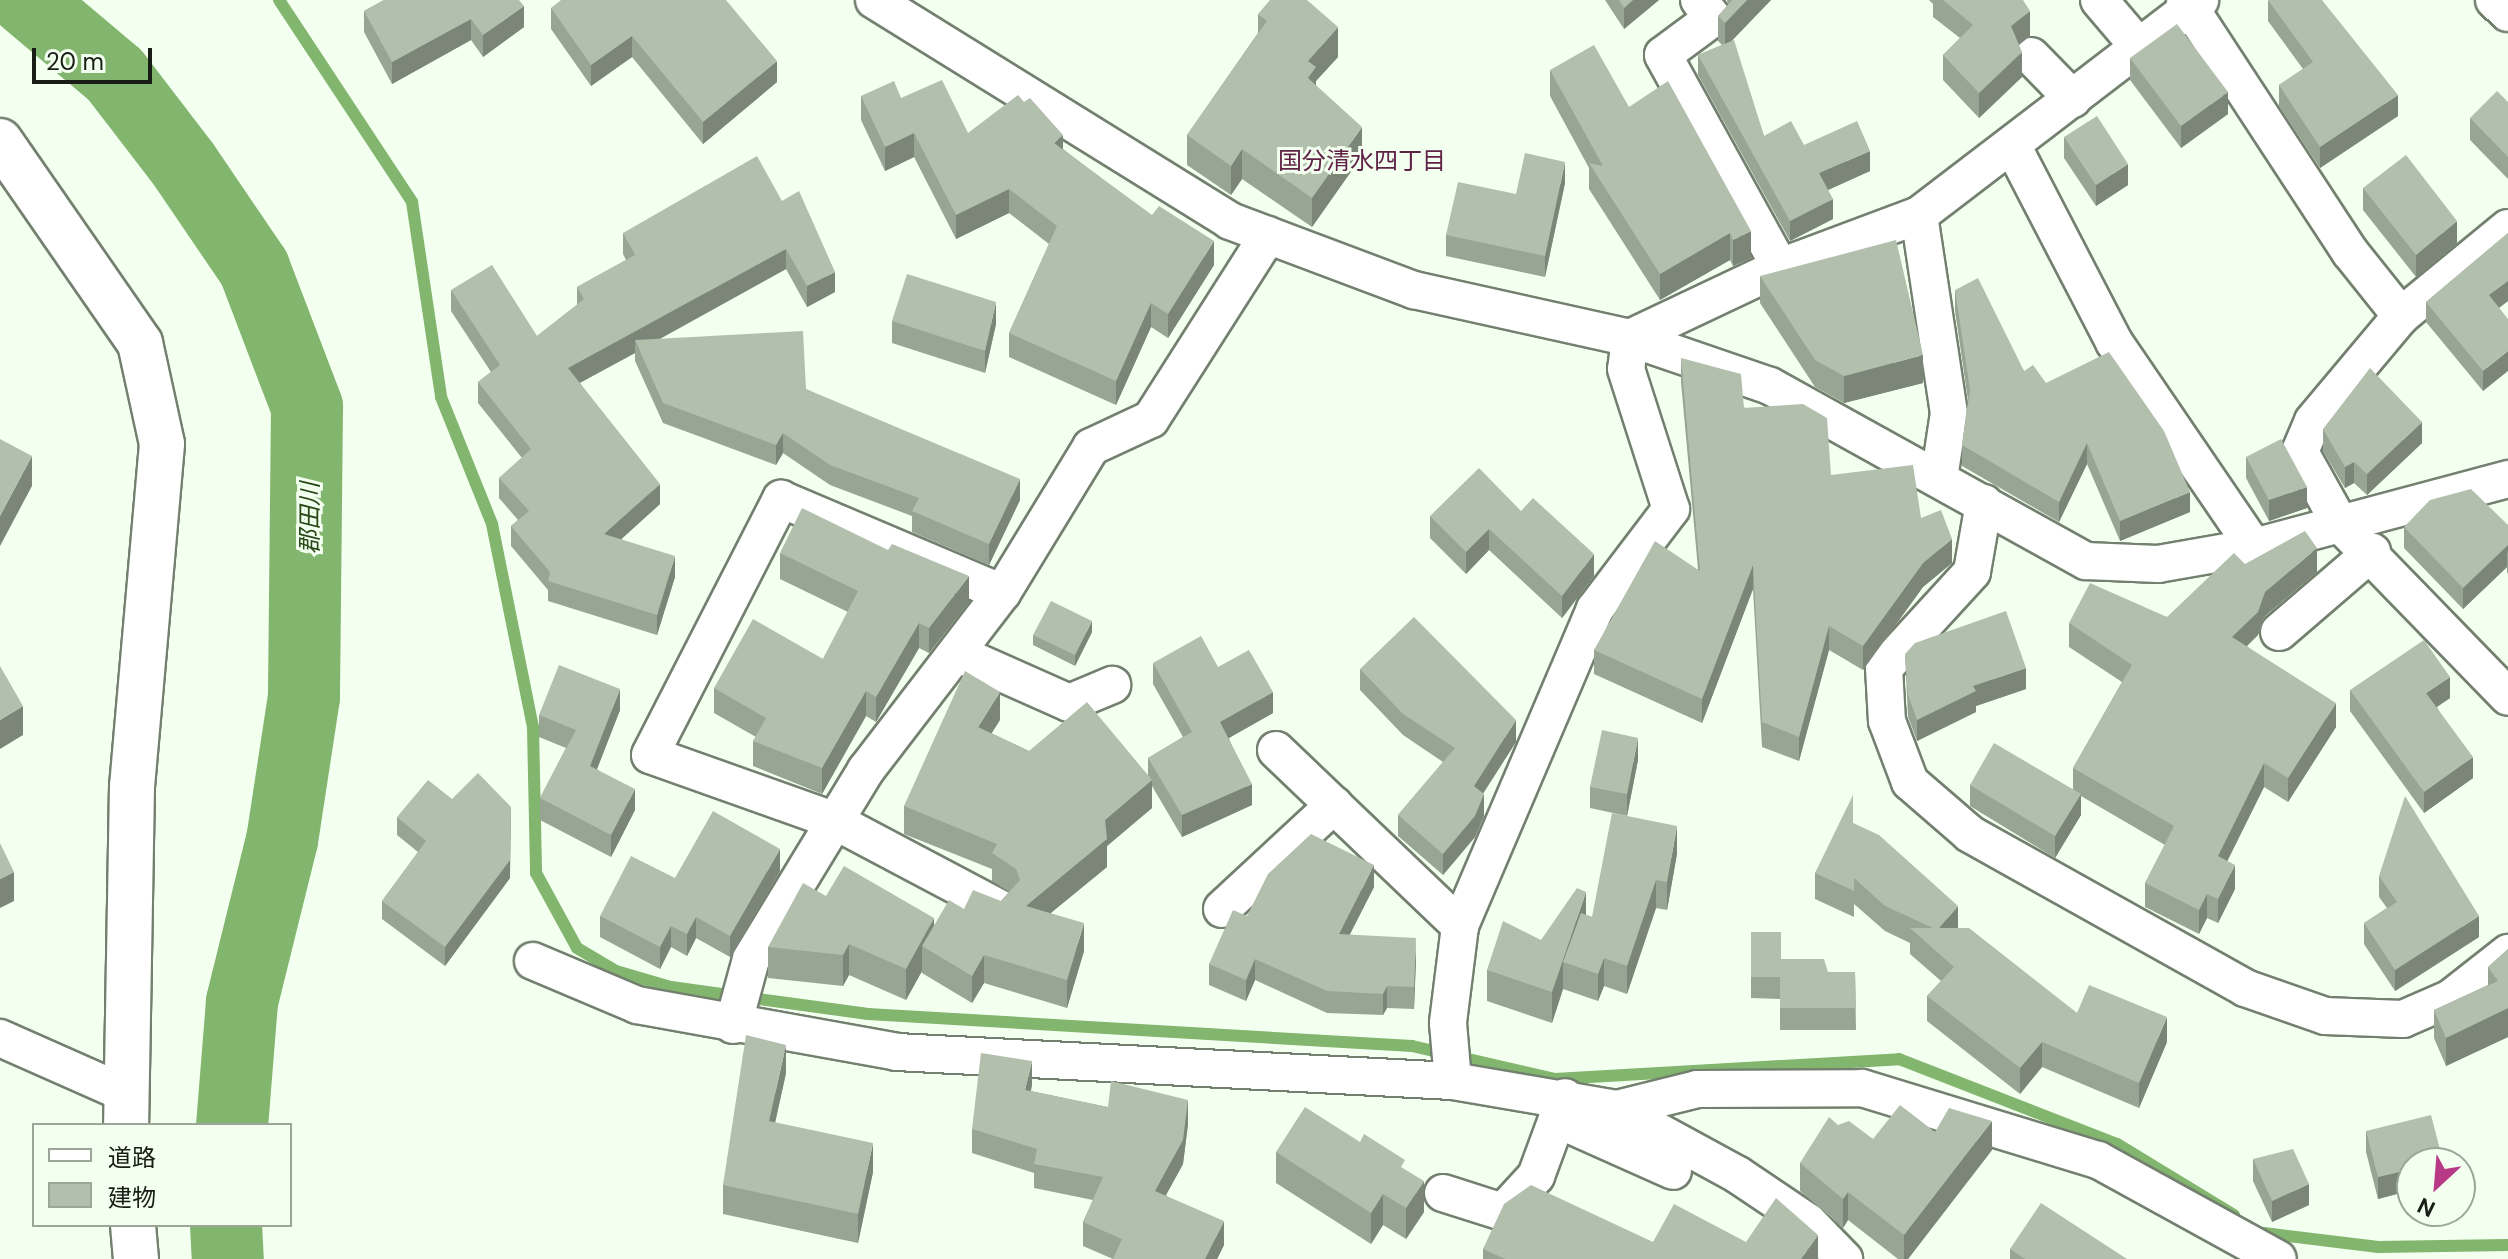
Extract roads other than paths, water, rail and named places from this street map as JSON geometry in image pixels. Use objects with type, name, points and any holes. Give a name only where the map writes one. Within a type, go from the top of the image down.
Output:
[{"type":"street","points":[[874,0],[1230,221],[1414,290],[1630,338],[1770,386],[2086,561],[2158,564],[2254,547],[2508,479]]},
{"type":"street","points":[[1699,0],[1713,18],[1663,55],[1780,267]]},
{"type":"street","points":[[2099,0],[2139,47]]},
{"type":"street","points":[[2494,0],[2508,13]]},
{"type":"street","points":[[1630,338],[1780,267],[1919,215],[2013,147],[2192,2],[2350,252],[2401,316]]},
{"type":"street","points":[[2031,56],[2073,99]]},
{"type":"street","points":[[0,141],[140,343],[162,444],[132,786],[125,1109],[0,1038]]},
{"type":"street","points":[[2013,147],[2114,342],[2254,547]]},
{"type":"street","points":[[1919,215],[1949,413],[1939,478]]},
{"type":"street","points":[[2508,228],[2401,316],[2313,421],[2300,452],[2340,524],[2372,552],[2508,697]]},
{"type":"street","points":[[733,1023],[748,970],[833,820],[1002,593],[1091,447],[1151,419],[1268,235]]},
{"type":"street","points":[[1452,1080],[1449,1027],[1460,926],[1595,609],[1671,509],[1626,369],[1630,338]]},
{"type":"street","points":[[999,908],[833,820],[650,755],[781,499],[1002,593]]},
{"type":"street","points":[[1984,503],[1972,572],[1884,668],[1887,721],[1910,782],[1970,834],[2245,988],[2325,1016],[2403,1019],[2451,998],[2508,953]]},
{"type":"street","points":[[2279,632],[2372,552]]},
{"type":"street","points":[[959,654],[1069,703],[1112,685]]},
{"type":"street","points":[[1276,750],[1460,926]]},
{"type":"street","points":[[1222,909],[1334,805]]},
{"type":"street","points":[[533,961],[637,1005],[897,1052],[1452,1080],[1561,1108],[1617,1109],[1697,1089],[1862,1088],[2098,1160],[2278,1259]]},
{"type":"street","points":[[1561,1108],[1673,1171]]},
{"type":"street","points":[[1443,1193],[1503,1212],[1536,1176],[1561,1108]]},
{"type":"street","points":[[1617,1109],[1738,1175],[1808,1222],[1844,1259]]},
{"type":"street","points":[[133,1227],[136,1259]]},
{"type":"waterway","name":"郡田川","points":[[26,0],[115,75],[184,165],[254,268],[307,407],[304,697],[282,840],[242,1002],[232,1123]]},
{"type":"waterway","points":[[279,0],[412,202],[441,397],[492,524],[533,727],[536,873],[577,948],[616,971],[671,987],[868,1014],[1412,1046],[1555,1079],[1899,1059],[2117,1144],[2234,1215]]},
{"type":"waterway","name":"郡田川","points":[[226,1227],[228,1259]]},
{"type":"waterway","points":[[2264,1233],[2378,1247],[2508,1245]]},
{"type":"district","name":"国分清水四丁目","points":[[1362,161]]}]
